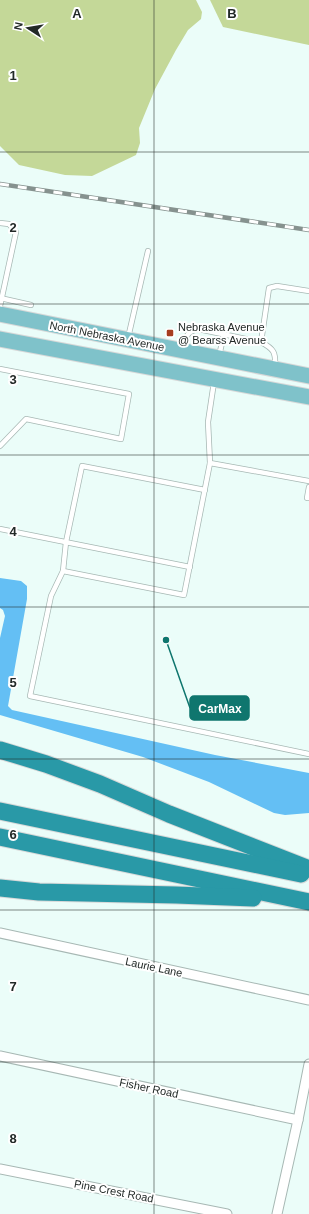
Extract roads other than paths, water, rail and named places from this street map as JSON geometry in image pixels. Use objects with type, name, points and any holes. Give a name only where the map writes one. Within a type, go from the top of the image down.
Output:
[{"type":"highway","points":[[0,750],[46,764],[100,784],[169,814],[309,869]]},
{"type":"highway","points":[[0,811],[309,876]]},
{"type":"highway","points":[[0,837],[306,901]]},
{"type":"highway","points":[[0,888],[39,892],[176,895],[306,901]]},
{"type":"main road","name":"North Nebraska Avenue","points":[[0,314],[183,352],[309,376]]},
{"type":"main road","name":"North Nebraska Avenue","points":[[0,339],[309,397]]},
{"type":"main road","points":[[214,378],[218,358]]},
{"type":"street","name":"Laurie Lane","points":[[0,933],[309,1000]]},
{"type":"street","name":"Fisher Road","points":[[0,1056],[298,1120]]},
{"type":"street","points":[[277,1214],[309,1064]]},
{"type":"street","name":"Pine Crest Road","points":[[0,1169],[227,1214]]},
{"type":"lane","points":[[0,223],[9,224],[16,232],[0,306]]},
{"type":"lane","points":[[128,340],[148,251]]},
{"type":"lane","points":[[261,342],[269,288],[277,286],[309,291]]},
{"type":"lane","points":[[1,298],[31,305]]},
{"type":"lane","points":[[183,352],[187,334],[192,330],[198,329],[261,342],[272,348],[276,356],[275,369]]},
{"type":"lane","points":[[218,358],[224,334]]},
{"type":"lane","points":[[0,369],[129,394],[121,439],[26,419],[0,446]]},
{"type":"lane","points":[[63,571],[184,595],[210,463],[208,422],[214,378]]},
{"type":"lane","points":[[210,463],[309,481]]},
{"type":"lane","points":[[205,490],[82,466],[66,542],[63,571],[51,596],[30,696],[309,754]]},
{"type":"lane","points":[[309,487],[307,498],[309,498]]},
{"type":"lane","points":[[0,530],[190,567]]},
{"type":"water","points":[[0,578],[21,581],[27,586],[27,599],[8,706],[12,710],[215,755],[309,773],[309,813],[285,815],[274,813],[209,782],[143,757],[0,715],[0,638],[5,616],[3,610],[0,608]]},
{"type":"railway","points":[[0,184],[309,230]]},
{"type":"place","name":"Nebraska Avenue @ Bearss Avenue","points":[[170,333]]},
{"type":"place","name":"CarMax","points":[[166,640]]}]
